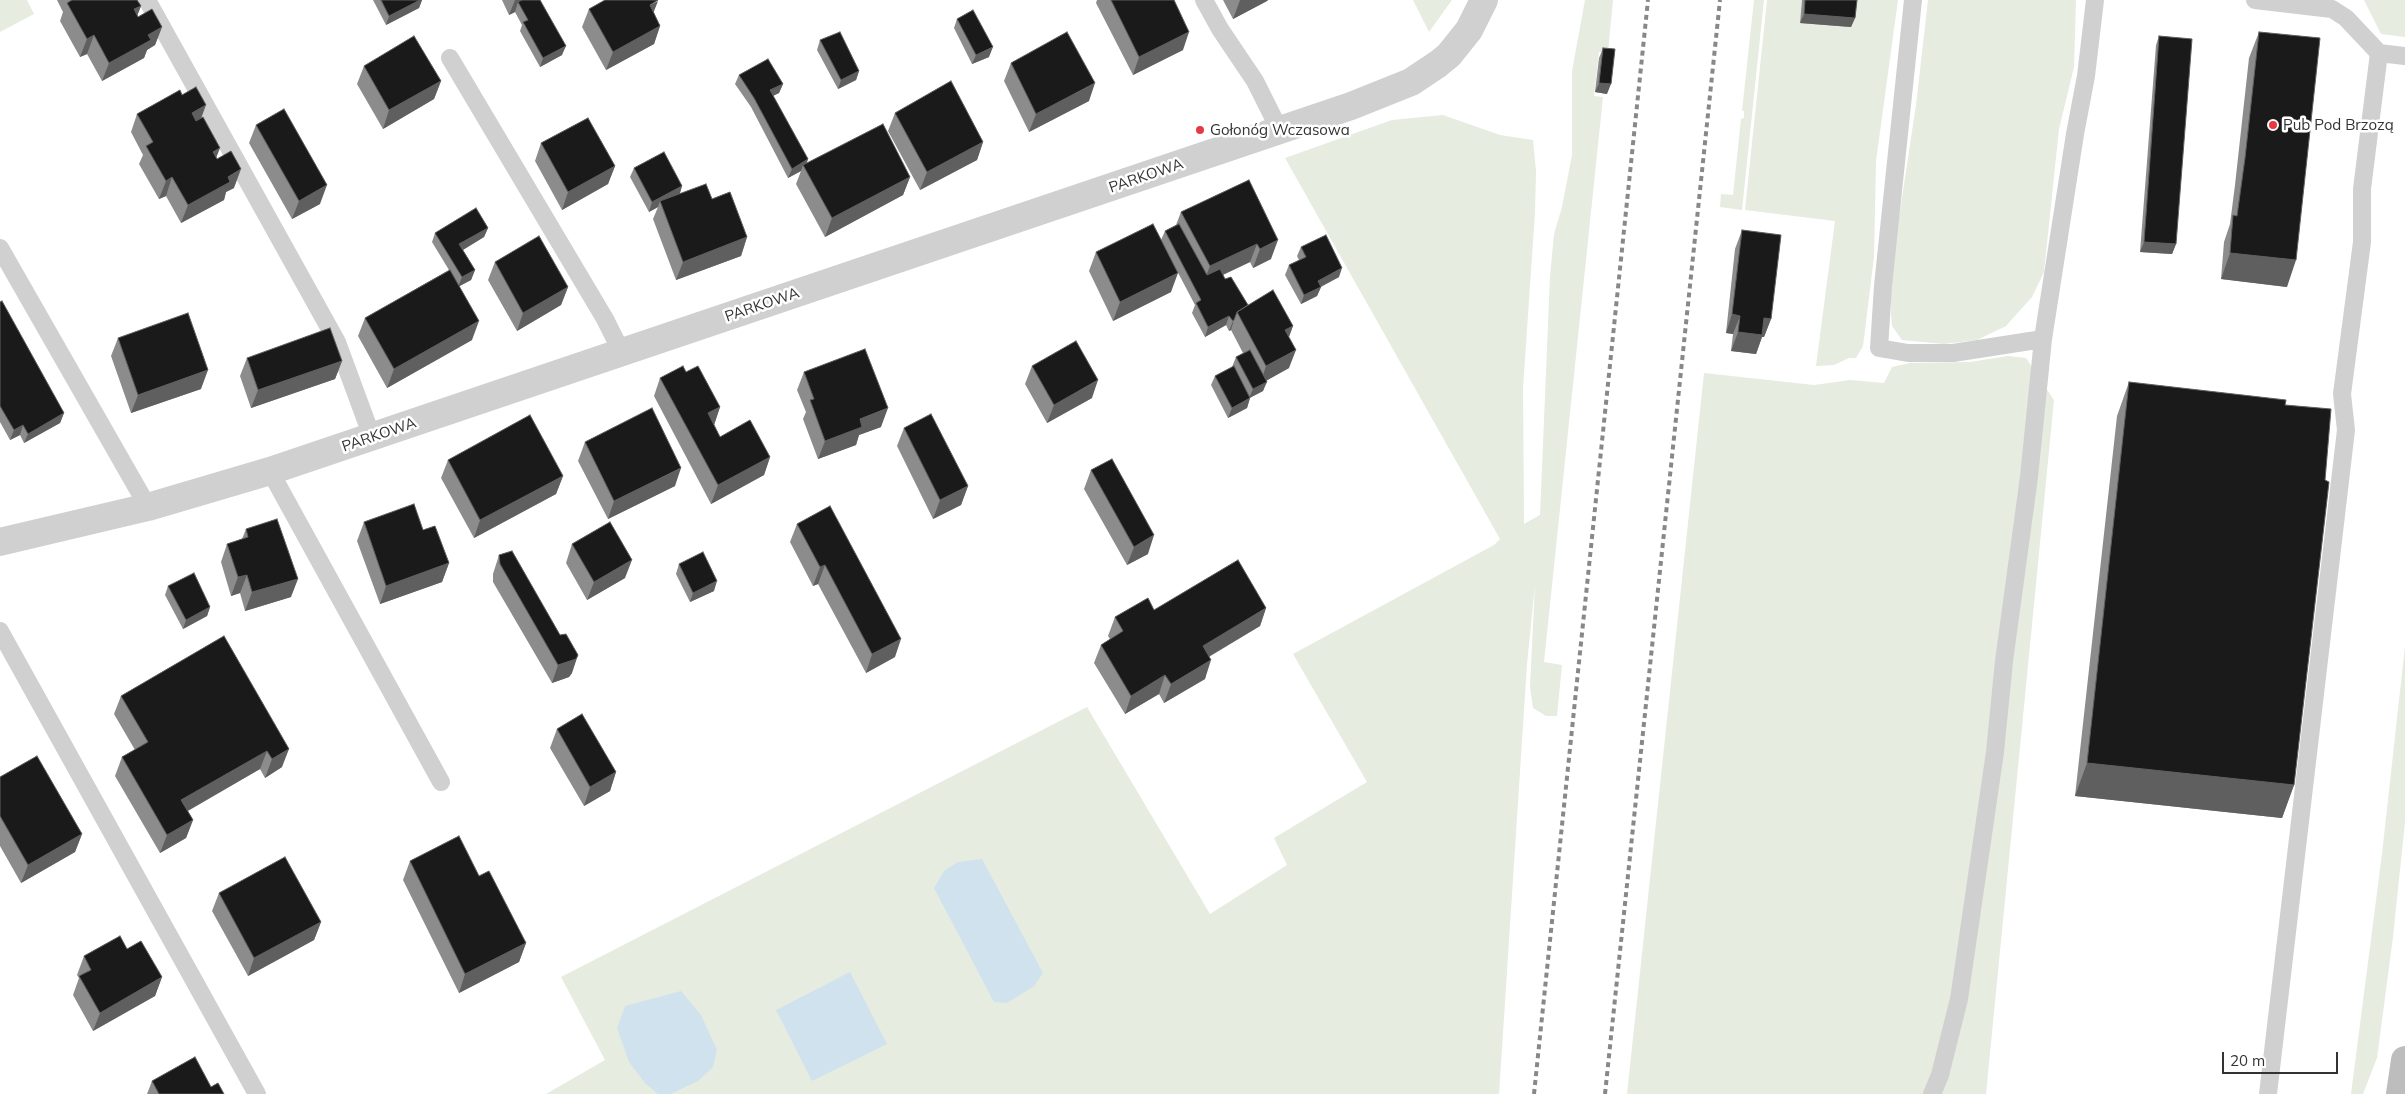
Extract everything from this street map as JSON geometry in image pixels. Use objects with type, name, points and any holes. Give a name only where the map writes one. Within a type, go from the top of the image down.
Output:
[{"type":"street","name":"PARKOWA","points":[[0,542],[148,507],[270,472],[1280,131],[1390,91],[1427,73],[1449,55],[1460,43],[1477,17],[1484,0]]},
{"type":"street","points":[[2400,1094],[2405,1060]]},
{"type":"lane","points":[[147,0],[338,342],[372,437]]},
{"type":"lane","points":[[1204,0],[1220,29],[1255,81],[1280,131]]},
{"type":"lane","points":[[1914,0],[1883,286],[1879,348],[1908,353],[1953,353],[2043,339]]},
{"type":"lane","points":[[1932,1094],[1940,1075],[1959,999],[1986,819],[2004,661],[2029,477],[2043,339],[2086,76],[2095,0]]},
{"type":"lane","points":[[2255,0],[2332,9],[2346,18],[2379,53],[2405,56]]},
{"type":"lane","points":[[2268,1094],[2346,430],[2342,394],[2362,242],[2362,190],[2379,53]]},
{"type":"lane","points":[[450,58],[605,319],[622,353]]},
{"type":"lane","points":[[0,248],[148,507]]},
{"type":"lane","points":[[270,472],[441,782]]},
{"type":"lane","points":[[0,631],[258,1094]]},
{"type":"shaded area","points":[[0,0],[27,0],[34,14],[0,32]]},
{"type":"shaded area","points":[[1413,0],[1452,0],[1429,32]]},
{"type":"shaded area","points":[[1585,0],[1613,0],[1608,52],[1599,52],[1594,96],[1603,97],[1544,662],[1562,665],[1557,716],[1546,716],[1533,708],[1530,687],[1535,584],[1527,664],[1499,1094],[546,1094],[605,1060],[561,977],[1087,707],[1210,914],[1287,865],[1274,838],[1367,782],[1293,654],[1494,545],[1500,539],[1285,158],[1392,120],[1443,115],[1500,135],[1533,140],[1536,171],[1535,213],[1523,388],[1524,524],[1540,515],[1550,277],[1554,234],[1562,207],[1572,155],[1572,71]]},
{"type":"shaded area","points":[[1754,0],[1764,0],[1742,210],[1720,207],[1721,194],[1733,195],[1741,119],[1744,118],[1744,111],[1742,111]]},
{"type":"shaded area","points":[[1767,0],[1802,0],[1800,23],[1854,0],[1898,0],[1876,161],[1874,257],[1863,346],[1856,358],[1849,358],[1834,365],[1816,366],[1835,221],[1745,210]]},
{"type":"shaded area","points":[[1928,0],[2076,0],[2074,67],[2059,129],[2044,272],[2032,297],[2006,326],[1977,340],[1944,344],[1902,340],[1892,326],[1891,314],[1890,277],[1916,105]]},
{"type":"shaded area","points":[[2364,0],[2405,0],[2405,37],[2381,34]]},
{"type":"shaded area","points":[[2008,356],[2026,358],[2054,400],[1986,1094],[1627,1094],[1704,373],[1814,385],[1850,380],[1884,383],[1892,367],[1910,363],[1970,362]]},
{"type":"shaded area","points":[[2405,646],[2405,822],[2393,937],[2377,1058],[2363,1094],[2351,1094],[2382,854]]},
{"type":"water","points":[[982,859],[1043,973],[1034,986],[1007,1003],[994,1002],[934,888],[944,871],[958,862]]},
{"type":"water","points":[[850,972],[887,1044],[812,1081],[776,1010]]},
{"type":"water","points":[[681,991],[701,1015],[717,1050],[713,1067],[698,1081],[670,1094],[658,1094],[645,1083],[629,1062],[617,1028],[625,1006]]},
{"type":"building","points":[[72,0],[137,0],[141,6],[134,9],[138,17],[152,9],[162,27],[148,35],[151,40],[109,63],[94,35],[87,39],[67,3]]},
{"type":"building","points":[[381,0],[420,0],[389,16]]},
{"type":"building","points":[[522,0],[540,0],[566,46],[543,58],[523,22],[528,20],[518,2]]},
{"type":"building","points":[[605,0],[658,0],[650,5],[660,26],[613,52],[589,9]]},
{"type":"building","points":[[1111,0],[1174,0],[1189,32],[1139,57]]},
{"type":"building","points":[[1805,0],[1857,0],[1855,18],[1804,14]]},
{"type":"building","points":[[973,10],[993,47],[976,55],[957,19]]},
{"type":"building","points":[[840,32],[859,71],[841,80],[820,40]]},
{"type":"building","points":[[1067,32],[1095,83],[1036,114],[1011,63]]},
{"type":"building","name":"Pub Pod Brzozą","points":[[2259,32],[2320,38],[2296,260],[2230,253],[2233,215],[2237,216],[2245,158]]},
{"type":"building","points":[[414,36],[441,81],[389,110],[364,66]]},
{"type":"building","points":[[2159,36],[2192,39],[2176,244],[2144,242]]},
{"type":"building","points":[[1603,48],[1615,49],[1611,84],[1599,83]]},
{"type":"building","points":[[768,59],[783,84],[770,90],[808,159],[792,169],[754,98],[739,75]]},
{"type":"building","points":[[951,81],[983,142],[927,172],[895,113]]},
{"type":"building","points":[[196,87],[206,105],[192,113],[196,121],[203,117],[220,148],[213,152],[217,159],[231,151],[241,169],[228,177],[230,182],[188,205],[172,177],[166,181],[146,146],[153,142],[137,114],[180,90],[182,95]]},
{"type":"building","points":[[284,109],[327,185],[299,201],[256,125]]},
{"type":"building","points":[[588,118],[615,166],[568,192],[541,143]]},
{"type":"building","points":[[883,124],[910,177],[832,218],[803,165]]},
{"type":"building","points":[[664,152],[682,186],[652,202],[634,168]]},
{"type":"building","points":[[1249,180],[1278,240],[1260,249],[1257,244],[1210,266],[1181,212]]},
{"type":"building","points":[[706,184],[712,199],[730,192],[747,237],[683,262],[660,201]]},
{"type":"building","points":[[476,208],[488,228],[459,244],[475,270],[462,277],[435,233]]},
{"type":"building","points":[[1153,224],[1178,273],[1120,302],[1096,252]]},
{"type":"building","points":[[1179,224],[1207,275],[1220,269],[1225,279],[1231,277],[1248,305],[1237,312],[1233,321],[1229,316],[1208,327],[1196,303],[1201,300],[1165,231]]},
{"type":"building","points":[[1742,230],[1781,235],[1771,319],[1764,318],[1762,335],[1738,332],[1740,316],[1732,314]]},
{"type":"building","points":[[1326,235],[1342,268],[1318,281],[1321,287],[1304,295],[1289,265],[1306,257],[1301,247]]},
{"type":"building","points":[[539,236],[568,287],[523,313],[495,262]]},
{"type":"building","points":[[450,270],[479,321],[394,369],[365,318]]},
{"type":"building","points":[[1273,290],[1293,326],[1285,330],[1296,350],[1266,366],[1237,312]]},
{"type":"building","points":[[2,301],[64,413],[28,434],[23,425],[14,430],[0,406],[0,302]]},
{"type":"building","points":[[188,313],[208,370],[138,395],[118,338]]},
{"type":"building","points":[[330,328],[342,361],[258,390],[247,358]]},
{"type":"building","points":[[1076,341],[1098,380],[1054,405],[1032,366]]},
{"type":"building","points":[[865,349],[888,408],[860,419],[862,427],[825,441],[810,400],[814,399],[804,372]]},
{"type":"building","points":[[1250,350],[1267,382],[1253,389],[1236,357]]},
{"type":"building","points":[[683,366],[686,372],[698,366],[720,407],[708,413],[720,437],[750,420],[770,457],[718,485],[660,378]]},
{"type":"building","points":[[1234,366],[1250,398],[1232,408],[1215,376]]},
{"type":"building","points":[[2129,382],[2286,400],[2285,405],[2331,409],[2325,480],[2329,482],[2294,785],[2087,763]]},
{"type":"building","points":[[652,408],[681,468],[614,501],[585,442]]},
{"type":"building","points":[[931,414],[968,486],[940,500],[904,428]]},
{"type":"building","points":[[530,415],[563,476],[480,520],[448,460]]},
{"type":"building","points":[[1112,459],[1154,535],[1134,547],[1091,470]]},
{"type":"building","points":[[414,504],[423,530],[435,526],[449,563],[386,586],[364,522]]},
{"type":"building","points":[[830,506],[901,639],[872,654],[825,565],[820,567],[797,524]]},
{"type":"building","points":[[277,519],[298,579],[252,592],[247,575],[238,577],[227,544],[248,537],[246,529]]},
{"type":"building","points":[[610,522],[632,560],[594,582],[572,544]]},
{"type":"building","points":[[512,551],[560,635],[566,634],[578,655],[576,659],[558,665],[500,564],[499,555]]},
{"type":"building","points":[[703,552],[717,581],[693,593],[679,564]]},
{"type":"building","points":[[1238,560],[1266,608],[1203,646],[1211,660],[1171,684],[1165,675],[1131,696],[1101,645],[1123,631],[1115,617],[1148,598],[1154,610]]},
{"type":"building","points":[[194,573],[210,607],[186,620],[168,586]]},
{"type":"building","points":[[224,636],[289,749],[272,759],[267,751],[181,800],[193,820],[167,835],[122,757],[148,742],[121,696]]},
{"type":"building","points":[[582,714],[616,772],[590,787],[557,729]]},
{"type":"building","points":[[37,756],[82,834],[28,865],[0,816],[0,777]]},
{"type":"building","points":[[459,836],[479,876],[489,871],[526,943],[465,974],[410,861]]},
{"type":"building","points":[[285,857],[321,922],[254,958],[219,893]]},
{"type":"building","points":[[120,936],[127,949],[141,941],[162,977],[100,1013],[79,976],[91,970],[84,956]]},
{"type":"building","points":[[195,1057],[211,1087],[218,1083],[224,1094],[159,1094],[152,1081]]},
{"type":"railway","points":[[1534,1094],[1648,0]]},
{"type":"railway","points":[[1605,1094],[1720,0]]},
{"type":"place","name":"Pub Pod Brzozą","points":[[2273,125]]},
{"type":"place","name":"Gołonóg Wczasowa","points":[[1200,130]]}]
